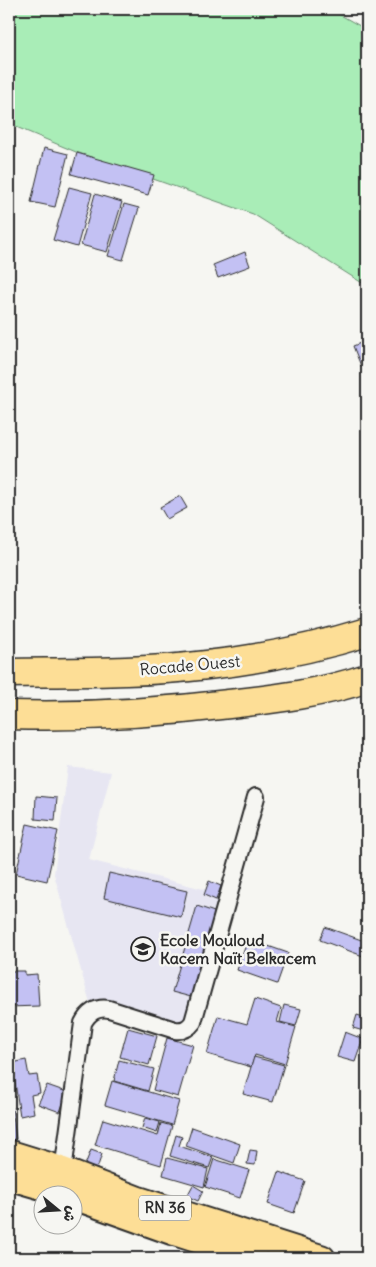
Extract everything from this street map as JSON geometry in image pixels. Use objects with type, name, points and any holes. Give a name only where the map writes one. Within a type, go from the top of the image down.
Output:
[{"type":"highway","name":"Rocade Ouest","points":[[9,673],[108,672],[206,665],[301,650],[367,632]]},
{"type":"highway","points":[[9,715],[109,715],[157,712],[303,694],[367,678]]},
{"type":"main road","name":"RN 36","points":[[9,1153],[66,1183]]},
{"type":"main road","name":"RN 36","points":[[9,1177],[66,1183],[129,1196],[322,1258]]},
{"type":"main road","name":"RN 36","points":[[82,1200],[254,1258]]},
{"type":"street","points":[[66,1183],[83,1023],[91,1012],[103,1008],[175,1030],[180,1031],[190,1026],[193,1022],[256,797]]},
{"type":"shaded area","name":"Ecole Mouloud Kacem Naït Belkacem","points":[[68,767],[111,772],[89,860],[227,895],[187,1031],[90,1003],[54,874]]},
{"type":"green space","points":[[9,9],[330,9],[367,30],[367,286],[253,214],[76,152],[9,124]]},
{"type":"building","points":[[44,148],[68,154],[55,207],[31,202]]},
{"type":"building","points":[[77,153],[154,175],[148,195],[71,174]]},
{"type":"building","points":[[69,187],[92,193],[77,247],[53,240]]},
{"type":"building","points":[[95,194],[122,202],[107,252],[81,245]]},
{"type":"building","points":[[124,204],[139,208],[123,260],[108,256]]},
{"type":"building","points":[[245,252],[250,266],[218,278],[213,265]]},
{"type":"building","points":[[363,342],[367,354],[367,364],[361,366],[353,346]]},
{"type":"building","points":[[180,496],[187,508],[167,519],[160,507]]},
{"type":"building","points":[[36,796],[57,798],[55,821],[35,819]]},
{"type":"building","points":[[27,824],[58,831],[47,881],[16,874]]},
{"type":"building","points":[[109,873],[187,891],[181,917],[104,898]]},
{"type":"building","points":[[209,881],[221,886],[216,900],[204,895]]},
{"type":"building","points":[[197,906],[220,914],[195,998],[172,992]]},
{"type":"building","points":[[325,927],[367,942],[363,956],[320,940]]},
{"type":"building","points":[[248,939],[288,953],[277,984],[237,970]]},
{"type":"building","points":[[9,971],[25,971],[25,975],[37,974],[39,1006],[9,1007]]},
{"type":"building","points":[[255,999],[281,1008],[277,1022],[296,1027],[285,1064],[255,1055],[251,1067],[207,1054],[218,1016],[247,1024]]},
{"type":"building","points":[[284,1005],[301,1009],[296,1026],[280,1022]]},
{"type":"building","points":[[357,1015],[367,1018],[367,1032],[353,1028]]},
{"type":"building","points":[[128,1028],[157,1036],[149,1065],[120,1057]]},
{"type":"building","points":[[345,1032],[363,1039],[355,1062],[337,1057]]},
{"type":"building","points":[[167,1038],[193,1045],[178,1097],[153,1090]]},
{"type":"building","points":[[254,1057],[284,1065],[273,1102],[243,1094]]},
{"type":"building","points":[[26,1060],[29,1076],[37,1075],[40,1093],[31,1095],[34,1113],[20,1116],[12,1063]]},
{"type":"building","points":[[119,1060],[154,1069],[148,1091],[114,1081]]},
{"type":"building","points":[[112,1081],[179,1101],[172,1125],[105,1105]]},
{"type":"building","points":[[47,1085],[67,1092],[60,1112],[38,1104]]},
{"type":"building","points":[[12,1107],[16,1139],[9,1140],[9,1108]]},
{"type":"building","points":[[145,1118],[160,1122],[157,1133],[142,1128]]},
{"type":"building","points":[[103,1119],[158,1136],[161,1123],[172,1126],[161,1165],[95,1145]]},
{"type":"building","points":[[192,1127],[240,1144],[234,1163],[186,1146]]},
{"type":"building","points":[[176,1135],[182,1137],[179,1146],[213,1157],[209,1168],[170,1156]]},
{"type":"building","points":[[91,1150],[102,1154],[97,1169],[85,1165]]},
{"type":"building","points":[[250,1150],[257,1151],[255,1165],[247,1164]]},
{"type":"building","points":[[167,1158],[208,1169],[204,1187],[163,1175]]},
{"type":"building","points":[[214,1159],[249,1170],[240,1198],[205,1187]]},
{"type":"building","points":[[279,1172],[305,1181],[294,1213],[268,1204]]},
{"type":"building","points":[[193,1185],[203,1191],[198,1201],[187,1196]]},
{"type":"place","name":"Ecole Mouloud Kacem Naït Belkacem","points":[[143,949]]}]
